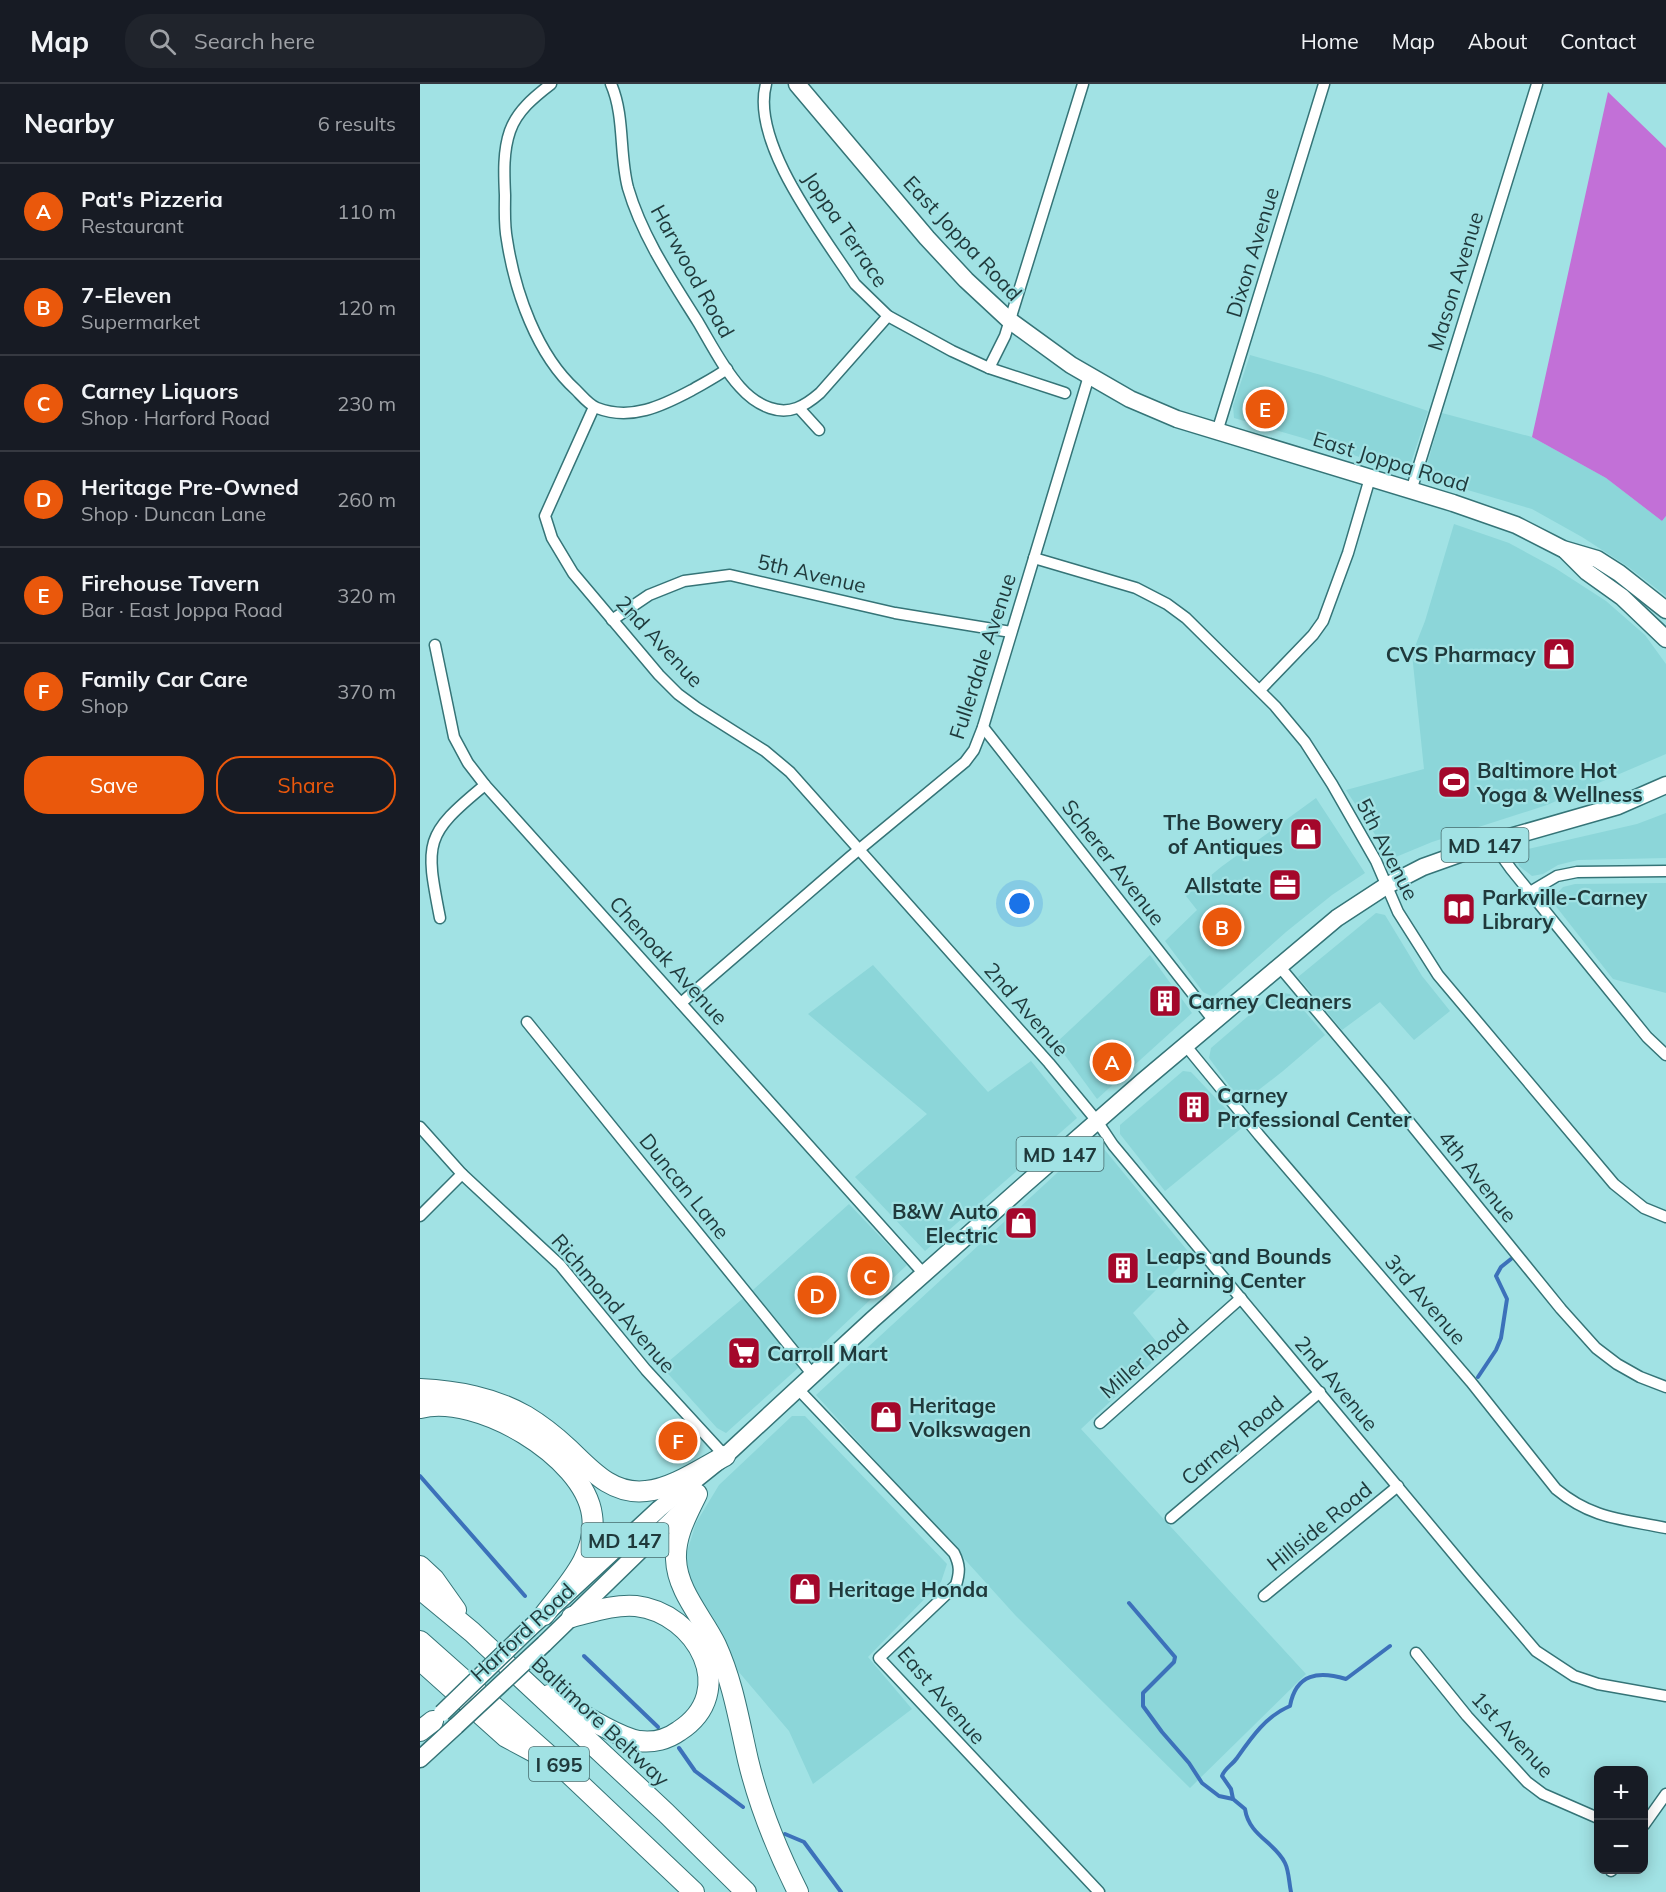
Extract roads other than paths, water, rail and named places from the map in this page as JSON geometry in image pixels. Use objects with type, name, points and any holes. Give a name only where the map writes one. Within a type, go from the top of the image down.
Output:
[{"type":"highway","points":[[420,1389],[464,1393],[505,1405],[544,1427],[603,1480],[613,1486],[635,1492],[661,1489],[726,1456]]},
{"type":"highway","points":[[420,1408],[440,1405],[457,1407],[477,1412],[516,1428],[552,1454],[582,1489],[592,1516],[591,1539],[580,1568],[544,1615]]},
{"type":"highway","points":[[697,1494],[678,1539],[676,1561],[681,1581],[716,1644],[728,1674],[759,1801],[778,1850],[798,1892]]},
{"type":"highway","points":[[420,1566],[434,1579],[472,1632]]},
{"type":"highway","name":"Baltimore Beltway","points":[[420,1589],[472,1632],[666,1813],[746,1892]]},
{"type":"highway","points":[[524,1681],[621,1735],[638,1740],[648,1741],[670,1737],[694,1719],[705,1698],[707,1664],[698,1646],[679,1624],[665,1616],[635,1606],[611,1608],[572,1617]]},
{"type":"highway","name":"I 695","points":[[420,1641],[563,1768],[694,1892]]},
{"type":"highway","points":[[420,1660],[506,1737],[563,1768]]},
{"type":"main road","name":"East Joppa Road","points":[[797,84],[927,238],[966,280],[1009,320],[1089,376],[1137,402],[1177,419],[1516,525],[1563,549],[1597,559],[1619,573],[1666,610]]},
{"type":"main road","name":"East Joppa Road","points":[[1563,549],[1587,572],[1622,597],[1666,639]]},
{"type":"main road","name":"MD 147","points":[[1097,1121],[1337,918],[1386,886],[1423,867],[1496,842],[1615,807],[1666,785]]},
{"type":"main road","name":"Harford Road","points":[[429,1725],[659,1509],[726,1456],[924,1274],[1097,1121]]},
{"type":"main road","name":"Harford Road","points":[[420,1759],[544,1644],[697,1494],[726,1456]]},
{"type":"street","points":[[551,84],[536,95],[519,114],[510,131],[505,168],[506,237],[511,267],[525,310],[557,372],[594,407],[632,413],[665,404],[727,369]]},
{"type":"street","name":"Harwood Road","points":[[611,84],[617,97],[624,170],[628,188],[641,222],[668,274],[741,388],[761,404],[781,410],[799,408]]},
{"type":"street","name":"Joppa Terrace","points":[[766,84],[762,100],[763,110],[780,164],[855,284],[888,316],[952,351],[989,368],[1065,393]]},
{"type":"street","points":[[989,368],[1002,345],[1083,84]]},
{"type":"street","name":"Dixon Avenue","points":[[1217,432],[1324,84]]},
{"type":"street","name":"Mason Avenue","points":[[1411,491],[1537,84]]},
{"type":"street","points":[[819,430],[799,408],[820,393],[888,316]]},
{"type":"street","name":"Fullerdale Avenue","points":[[681,1003],[965,762],[974,750],[983,727],[1089,376]]},
{"type":"street","name":"2nd Avenue","points":[[594,407],[545,516],[552,538],[573,573],[612,620],[678,694],[765,751],[790,772],[860,849],[1097,1121],[1113,1145],[1472,1576],[1543,1656],[1574,1676],[1598,1684],[1666,1696]]},
{"type":"street","points":[[1260,690],[1323,621],[1348,553],[1370,478]]},
{"type":"street","name":"5th Avenue","points":[[1034,558],[1127,585],[1167,604],[1186,618],[1260,690],[1290,723],[1332,784],[1376,861],[1398,912],[1438,975],[1614,1184],[1644,1208],[1666,1218]]},
{"type":"street","name":"5th Avenue","points":[[612,620],[649,595],[684,580],[730,575],[895,613],[1011,632]]},
{"type":"street","name":"Chenoak Avenue","points":[[435,645],[454,737],[468,763],[485,785],[924,1274]]},
{"type":"street","name":"Scherer Avenue","points":[[983,727],[1214,1021]]},
{"type":"street","points":[[440,918],[431,873],[432,844],[438,830],[451,814],[485,785]]},
{"type":"street","points":[[1496,842],[1501,855],[1530,892],[1647,1038],[1666,1055]]},
{"type":"street","points":[[1530,892],[1557,876],[1577,872],[1666,871]]},
{"type":"street","name":"4th Avenue","points":[[1279,966],[1561,1309],[1596,1348],[1617,1364],[1640,1377],[1666,1387]]},
{"type":"street","name":"Duncan Lane","points":[[527,1022],[813,1375]]},
{"type":"street","name":"3rd Avenue","points":[[1186,1046],[1259,1135],[1471,1382],[1556,1489],[1573,1503],[1598,1515],[1666,1528]]},
{"type":"street","name":"Richmond Avenue","points":[[420,1127],[462,1174],[560,1265],[646,1370],[726,1456]]},
{"type":"street","points":[[420,1216],[462,1174]]},
{"type":"street","name":"Miller Road","points":[[1100,1423],[1241,1298]]},
{"type":"street","name":"East Avenue","points":[[798,1389],[954,1553],[959,1564],[960,1574],[956,1585],[879,1658],[1099,1892]]},
{"type":"street","name":"Carney Road","points":[[1171,1518],[1320,1392]]},
{"type":"street","name":"Hillside Road","points":[[1264,1596],[1398,1486]]},
{"type":"street","name":"1st Avenue","points":[[1416,1653],[1467,1716],[1527,1782],[1543,1794],[1594,1816]]},
{"type":"street","points":[[1648,1820],[1666,1794]]},
{"type":"waterway","points":[[1478,1377],[1501,1338],[1507,1299],[1496,1276],[1501,1267],[1511,1259]]},
{"type":"waterway","points":[[420,1476],[525,1596]]},
{"type":"waterway","points":[[1129,1603],[1175,1657],[1174,1662],[1143,1693],[1143,1706],[1189,1763],[1202,1783],[1219,1796],[1233,1799],[1245,1809],[1252,1826],[1285,1863],[1291,1892]]},
{"type":"waterway","points":[[1233,1799],[1231,1789],[1222,1776],[1223,1774],[1260,1728],[1281,1710],[1290,1706],[1297,1687],[1303,1681],[1318,1675],[1346,1679],[1390,1646]]},
{"type":"waterway","points":[[584,1656],[658,1727]]},
{"type":"waterway","points":[[679,1748],[695,1771],[743,1807]]},
{"type":"waterway","points":[[785,1834],[804,1842],[841,1892]]},
{"type":"place","name":"Firehouse Tavern","points":[[1265,409]]},
{"type":"place","name":"CVS Pharmacy","points":[[1559,654]]},
{"type":"place","name":"Baltimore Hot Yoga & Wellness","points":[[1454,782]]},
{"type":"place","name":"The Bowery of Antiques","points":[[1306,834]]},
{"type":"place","name":"Allstate","points":[[1285,885]]},
{"type":"place","name":"Parkville-Carney Library","points":[[1459,909]]},
{"type":"place","name":"7-Eleven","points":[[1222,927]]},
{"type":"place","name":"Carney Cleaners","points":[[1165,1001]]},
{"type":"place","name":"Pat's Pizzeria","points":[[1112,1062]]},
{"type":"place","name":"Carney Professional Center","points":[[1194,1107]]},
{"type":"place","name":"B&W Auto Electric","points":[[1021,1223]]},
{"type":"place","name":"Leaps and Bounds Learning Center","points":[[1123,1268]]},
{"type":"place","name":"Carney Liquors","points":[[870,1276]]},
{"type":"place","name":"Heritage Pre-Owned","points":[[817,1295]]},
{"type":"place","name":"Carroll Mart","points":[[744,1353]]},
{"type":"place","name":"Heritage Volkswagen","points":[[886,1417]]},
{"type":"place","name":"Family Car Care","points":[[678,1441]]},
{"type":"place","name":"Heritage Honda","points":[[805,1589]]}]
